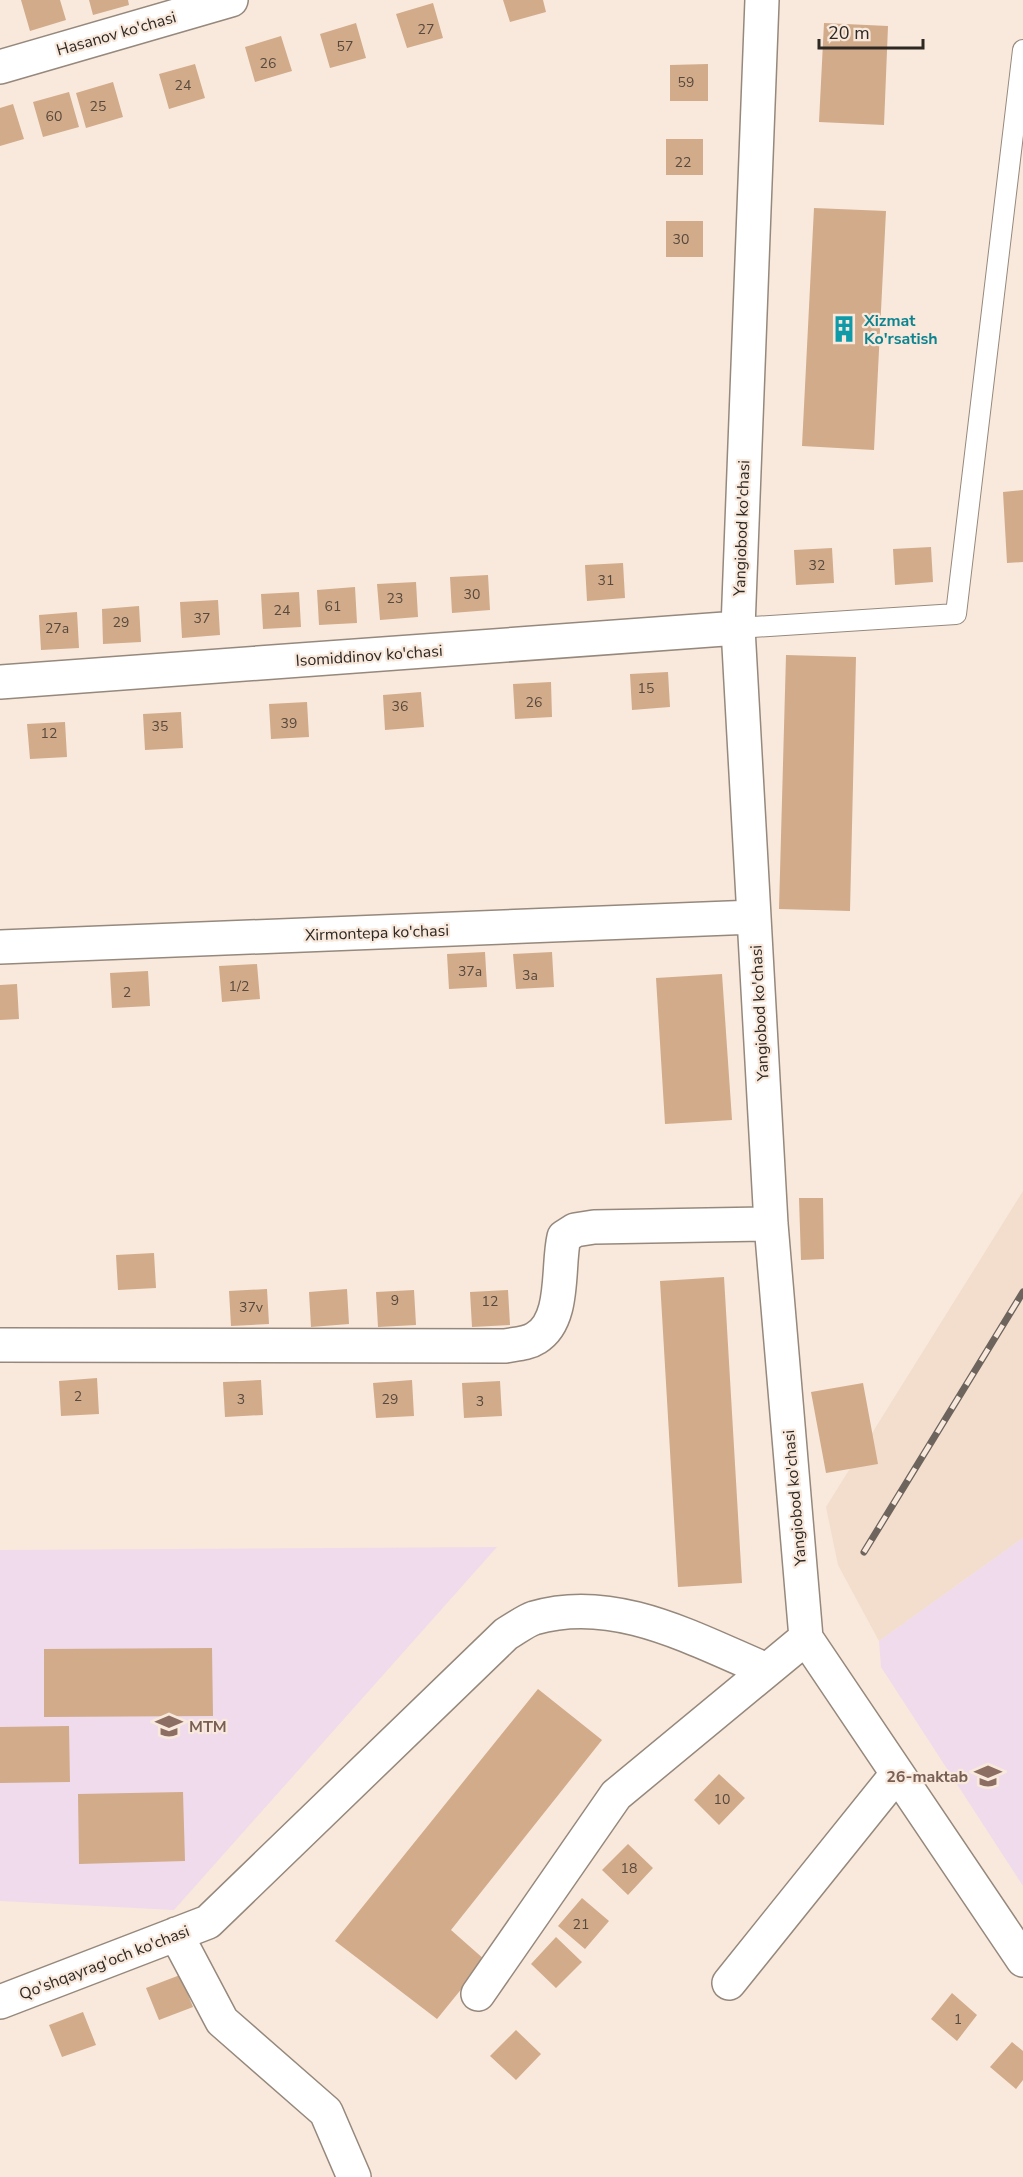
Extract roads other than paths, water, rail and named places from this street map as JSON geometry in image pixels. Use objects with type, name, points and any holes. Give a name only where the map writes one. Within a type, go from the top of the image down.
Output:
[{"type":"street","name":"Hasanov ko'chasi","points":[[0,67],[231,0]]},
{"type":"street","name":"Yangiobod ko'chasi","points":[[762,0],[738,628],[771,1224],[806,1638],[1023,1960]]},
{"type":"street","name":"Isomiddinov ko'chasi","points":[[0,682],[738,628]]},
{"type":"street","name":"Xirmontepa ko'chasi","points":[[0,947],[754,917]]},
{"type":"street","points":[[0,1345],[505,1346],[537,1338],[546,1329],[555,1311],[560,1288],[564,1237],[575,1230],[594,1227],[771,1224]]},
{"type":"street","name":"Qo'shqayrag'och ko'chasi","points":[[0,2002],[208,1922],[506,1634],[533,1618],[575,1612],[609,1614],[645,1620],[767,1670]]},
{"type":"street","points":[[478,1994],[616,1795],[806,1638]]},
{"type":"street","points":[[729,1983],[897,1774]]},
{"type":"street","points":[[176,1934],[222,2021],[326,2112],[354,2177]]},
{"type":"lane","points":[[738,628],[956,614],[1023,50]]},
{"type":"railway","points":[[864,1552],[1023,1292]]},
{"type":"place","name":"Xizmat Ko'rsatish","points":[[844,329]]},
{"type":"place","name":"MTM","points":[[169,1726]]},
{"type":"place","name":"26-maktab","points":[[988,1776]]}]
